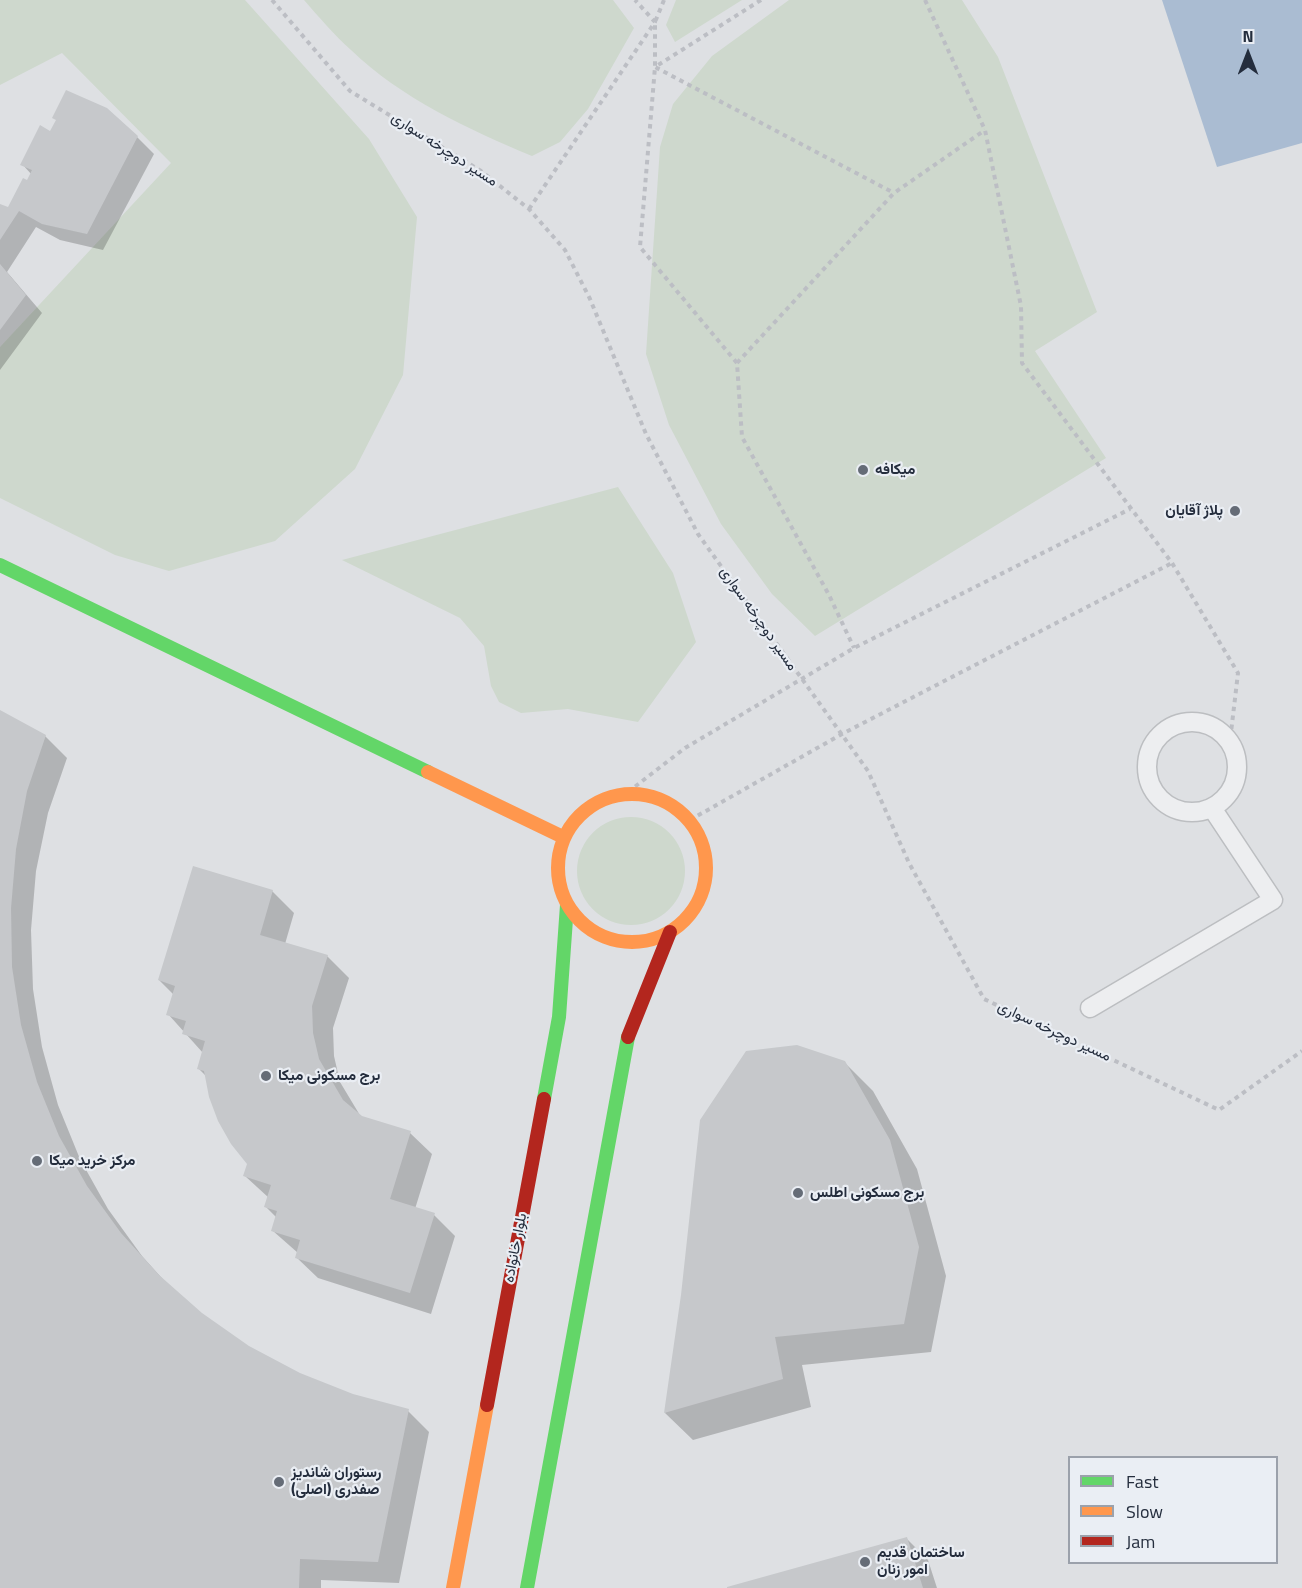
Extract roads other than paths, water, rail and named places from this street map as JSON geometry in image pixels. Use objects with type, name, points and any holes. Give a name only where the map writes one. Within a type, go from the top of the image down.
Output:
[{"type":"street","points":[[0,565],[563,837]]},
{"type":"street","points":[[628,792],[651,795],[673,805],[690,820],[703,840],[707,864],[705,887],[696,909],[670,933],[648,941],[625,942],[602,936],[582,923],[567,905],[558,883],[557,860],[563,837],[584,809],[605,798],[628,792]]},
{"type":"street","name":"بلوار خانواده","points":[[453,1588],[559,1017],[567,905]]},
{"type":"street","points":[[527,1588],[625,1045],[670,933]]},
{"type":"lane","points":[[1183,722],[1209,725],[1230,741],[1238,765],[1232,791],[1212,808],[1187,813],[1163,803],[1148,782],[1147,756],[1160,734],[1183,722]]},
{"type":"lane","points":[[1090,1008],[1273,900],[1212,808]]},
{"type":"water","points":[[1162,0],[1302,0],[1302,143],[1217,167]]},
{"type":"place","name":"میکافه","points":[[863,470]]},
{"type":"place","name":"پلاژ آقایان","points":[[1235,511]]},
{"type":"place","name":"برج مسکونی میکا","points":[[266,1076]]},
{"type":"place","name":"مرکز خرید میکا","points":[[37,1161]]},
{"type":"place","name":"برج مسکونی اطلس","points":[[798,1193]]},
{"type":"place","name":"رستوران شاندیز صفدری (اصلی)","points":[[279,1482]]},
{"type":"place","name":"ساختمان قدیم امور زنان","points":[[865,1562]]}]
